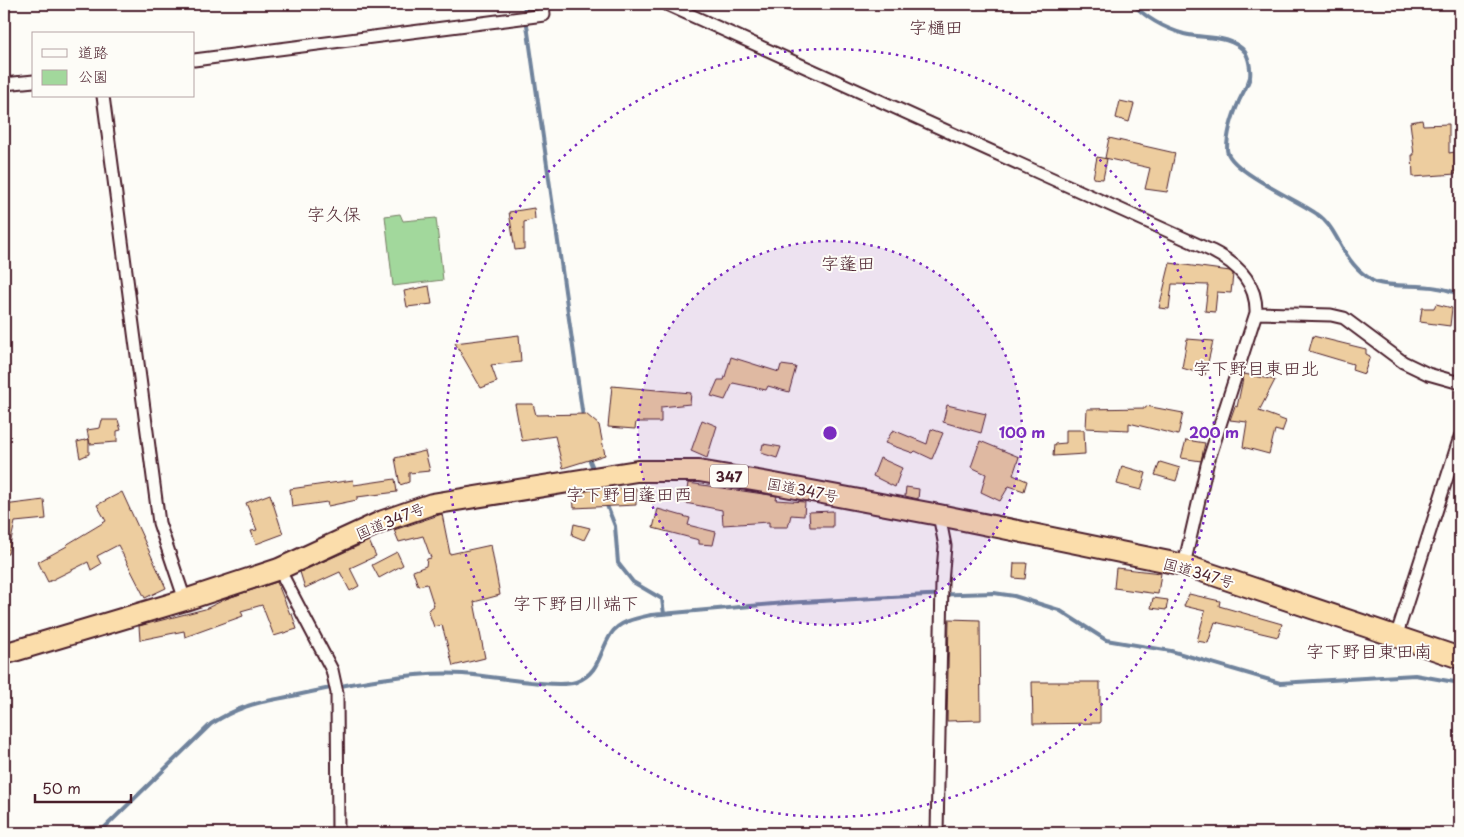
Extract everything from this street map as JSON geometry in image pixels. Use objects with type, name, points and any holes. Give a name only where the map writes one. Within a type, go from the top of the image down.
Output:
[{"type":"highway","name":"国道347号","points":[[4,654],[185,600],[279,569],[383,521],[432,504],[637,471],[699,471],[939,515],[1184,565],[1460,658]]},
{"type":"street","points":[[195,60],[544,15],[543,4]]},
{"type":"street","points":[[666,4],[1225,258],[1241,270],[1256,296],[1256,313],[1206,465],[1184,565]]},
{"type":"street","points":[[4,84],[32,80]]},
{"type":"street","points":[[103,98],[159,523],[185,600]]},
{"type":"street","points":[[1256,313],[1331,315],[1344,318],[1403,362],[1428,374],[1460,383]]},
{"type":"street","points":[[1396,638],[1460,437]]},
{"type":"street","points":[[937,833],[942,583],[945,546],[939,515]]},
{"type":"street","points":[[279,569],[314,632],[338,692],[338,833]]},
{"type":"green space","points":[[400,214],[403,221],[436,218],[443,280],[393,286],[385,216]]},
{"type":"building","points":[[1120,101],[1134,104],[1129,122],[1116,118]]},
{"type":"building","points":[[1422,120],[1423,125],[1449,124],[1449,153],[1455,152],[1456,174],[1413,177],[1412,155],[1414,155],[1410,122]]},
{"type":"building","points":[[1109,138],[1175,153],[1167,192],[1145,189],[1150,168],[1105,158]]},
{"type":"building","points":[[1097,157],[1107,159],[1103,179],[1093,178]]},
{"type":"building","points":[[534,208],[535,219],[524,222],[524,249],[515,250],[509,212]]},
{"type":"building","points":[[1170,263],[1230,271],[1233,274],[1231,293],[1217,292],[1215,312],[1205,311],[1208,285],[1172,284],[1169,309],[1159,308]]},
{"type":"building","points":[[429,286],[432,304],[407,307],[404,291]]},
{"type":"building","points":[[1436,304],[1452,308],[1450,326],[1420,322],[1422,308],[1434,308]]},
{"type":"building","points":[[519,335],[521,362],[491,365],[497,382],[481,388],[455,343]]},
{"type":"building","points":[[1313,336],[1366,349],[1366,354],[1370,356],[1364,374],[1352,370],[1353,364],[1309,351]]},
{"type":"building","points":[[1187,339],[1213,341],[1205,375],[1182,368]]},
{"type":"building","points":[[731,357],[779,372],[781,365],[796,367],[789,392],[768,386],[766,390],[733,383],[725,400],[711,396],[718,380],[724,380]]},
{"type":"building","points":[[1244,374],[1275,380],[1259,411],[1286,421],[1282,432],[1275,430],[1269,454],[1243,447],[1247,422],[1230,420],[1235,406],[1237,407]]},
{"type":"building","points":[[612,386],[691,393],[690,404],[661,407],[661,422],[636,422],[635,429],[608,427]]},
{"type":"building","points":[[515,404],[533,404],[536,415],[586,414],[599,425],[605,455],[563,468],[555,436],[522,441]]},
{"type":"building","points":[[947,405],[986,414],[981,433],[943,422]]},
{"type":"building","points":[[1146,406],[1183,413],[1178,435],[1129,423],[1129,430],[1086,428],[1087,409],[1146,408]]},
{"type":"building","points":[[102,420],[118,420],[121,430],[117,431],[117,442],[90,444],[87,430],[100,428]]},
{"type":"building","points":[[702,420],[717,426],[707,458],[691,451]]},
{"type":"building","points":[[931,429],[943,433],[932,459],[915,451],[913,453],[885,443],[893,430],[927,444]]},
{"type":"building","points":[[1066,430],[1084,430],[1085,454],[1053,456],[1054,444],[1066,443]]},
{"type":"building","points":[[89,439],[89,454],[80,458],[77,442]]},
{"type":"building","points":[[1186,440],[1205,443],[1201,461],[1181,458]]},
{"type":"building","points":[[980,441],[1019,457],[1013,475],[1027,481],[1024,491],[1009,486],[1000,501],[981,492],[986,474],[971,467]]},
{"type":"building","points":[[763,444],[781,447],[777,458],[761,453]]},
{"type":"building","points":[[425,451],[430,471],[409,473],[409,482],[400,485],[395,458]]},
{"type":"building","points":[[880,458],[902,468],[895,487],[873,476]]},
{"type":"building","points":[[1160,462],[1180,468],[1176,481],[1155,475]]},
{"type":"building","points":[[1122,466],[1146,473],[1141,490],[1117,484]]},
{"type":"building","points":[[395,479],[397,492],[357,497],[357,500],[328,506],[327,502],[292,507],[290,489],[353,480],[354,485]]},
{"type":"building","points":[[688,483],[777,496],[776,500],[805,502],[804,516],[791,515],[788,527],[769,527],[769,522],[723,525],[722,510],[685,503]]},
{"type":"building","points":[[906,487],[919,489],[918,499],[905,496]]},
{"type":"building","points":[[636,488],[636,505],[574,508],[573,493],[599,489]]},
{"type":"building","points":[[122,492],[166,588],[145,598],[118,545],[97,556],[101,564],[91,570],[88,562],[48,582],[38,562],[106,521],[97,505]]},
{"type":"building","points":[[270,494],[283,534],[256,544],[251,531],[257,530],[246,503]]},
{"type":"building","points":[[44,500],[46,519],[15,522],[8,554],[4,554],[4,505]]},
{"type":"building","points":[[658,509],[690,518],[688,525],[716,532],[713,545],[699,544],[699,540],[653,528]]},
{"type":"building","points":[[833,511],[833,527],[810,527],[809,512]]},
{"type":"building","points":[[442,514],[450,554],[491,545],[500,595],[474,602],[485,658],[453,666],[442,625],[434,627],[428,610],[434,606],[427,584],[418,586],[413,571],[426,566],[427,559],[431,558],[423,536],[399,542],[394,530]]},
{"type":"building","points":[[574,524],[590,528],[584,540],[572,535]]},
{"type":"building","points":[[369,541],[376,556],[350,568],[359,586],[350,591],[340,572],[305,588],[300,572]]},
{"type":"building","points":[[397,552],[403,565],[379,578],[372,565]]},
{"type":"building","points":[[1014,563],[1027,563],[1025,579],[1013,578]]},
{"type":"building","points":[[1116,568],[1161,573],[1158,594],[1114,588]]},
{"type":"building","points":[[277,582],[297,629],[274,636],[262,605],[241,611],[243,616],[185,637],[184,631],[140,640],[139,626],[205,609],[228,598]]},
{"type":"building","points":[[1189,594],[1220,601],[1219,606],[1282,624],[1278,637],[1215,622],[1208,643],[1197,641],[1205,611],[1184,606]]},
{"type":"building","points":[[1153,598],[1168,600],[1166,610],[1151,608]]},
{"type":"building","points":[[949,619],[980,620],[981,720],[947,721]]},
{"type":"building","points":[[1032,682],[1100,682],[1100,723],[1033,724]]},
{"type":"waterway","points":[[524,4],[583,417]]},
{"type":"waterway","points":[[1133,4],[1150,19],[1170,29],[1184,34],[1232,42],[1245,52],[1248,57],[1250,77],[1235,112],[1227,143],[1230,157],[1239,166],[1266,185],[1317,214],[1330,227],[1350,260],[1366,276],[1374,281],[1390,285],[1444,289],[1460,294]]},
{"type":"waterway","points":[[588,456],[595,473]]},
{"type":"waterway","points":[[606,503],[615,526],[618,563],[633,582],[662,599],[664,614]]},
{"type":"waterway","points":[[99,833],[211,724],[228,714],[264,702],[380,679],[422,674],[463,674],[553,684],[576,682],[584,678],[594,668],[614,630],[629,621],[651,615],[785,603],[994,593],[1014,596],[1059,610],[1106,640],[1171,651],[1280,683],[1415,675],[1460,683]]},
{"type":"district","name":"字樋田","points":[[936,26]]},
{"type":"district","name":"字久保","points":[[334,213]]},
{"type":"district","name":"字蓬田","points":[[848,262]]},
{"type":"district","name":"字下野目東田北","points":[[1256,367]]},
{"type":"district","name":"字下野目蓬田西","points":[[629,493]]},
{"type":"district","name":"字下野目川端下","points":[[576,602]]},
{"type":"district","name":"字下野目東田南","points":[[1369,650]]}]
